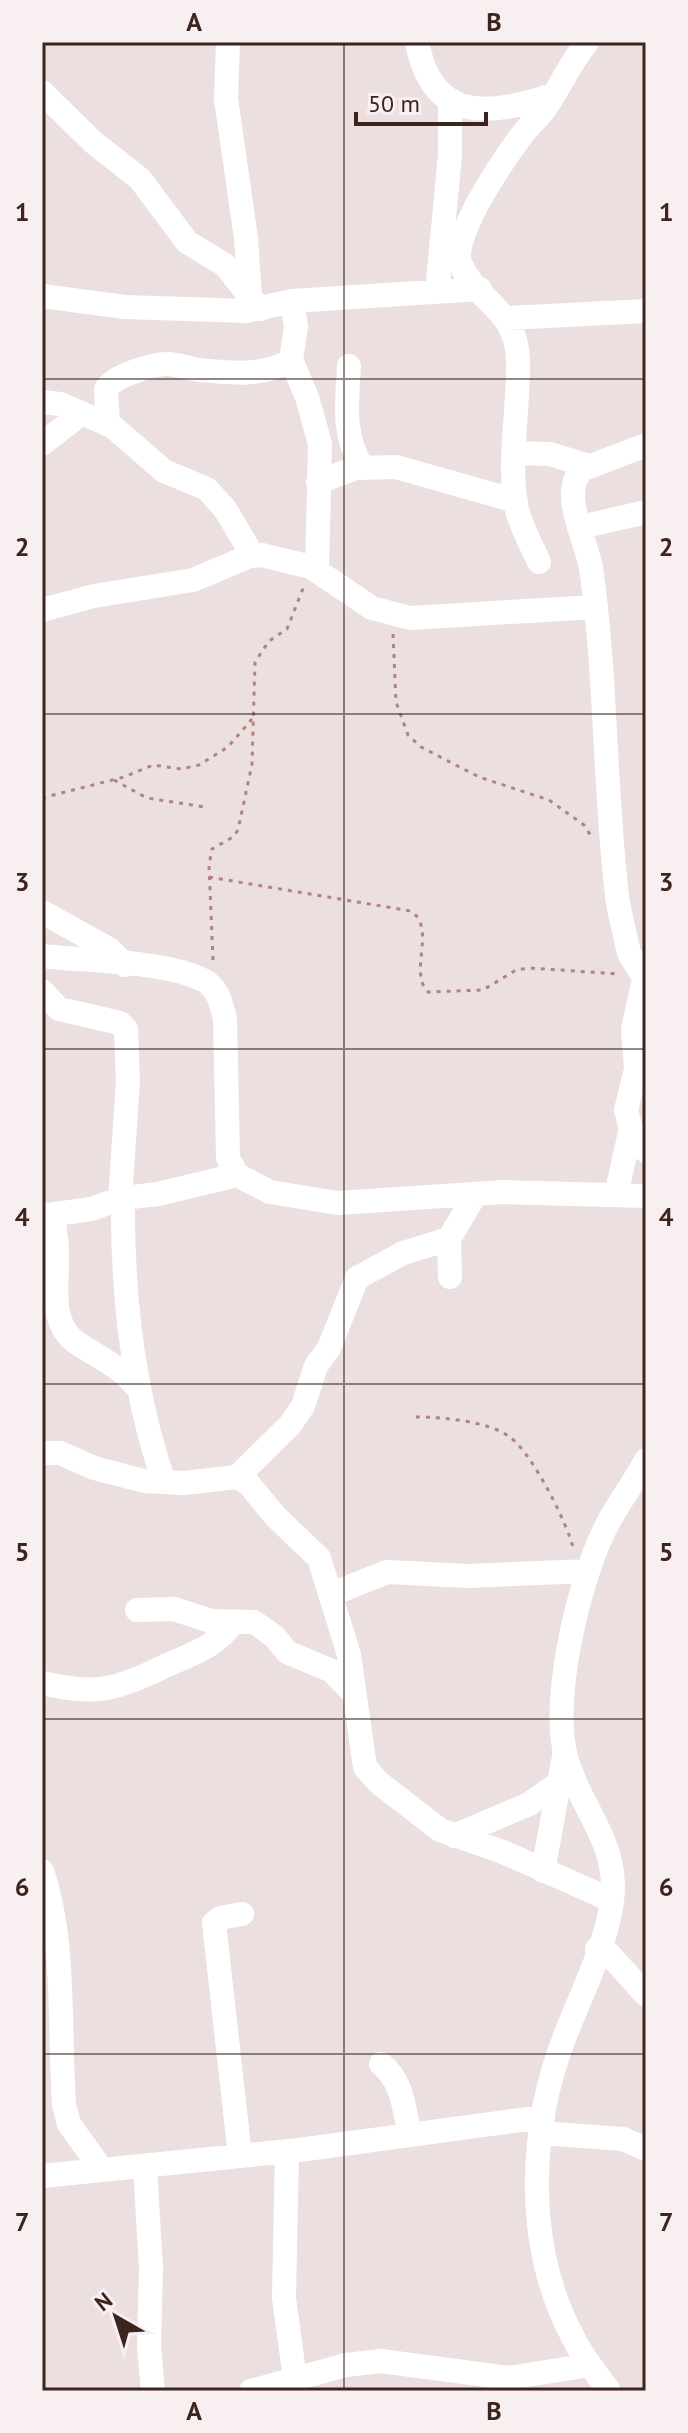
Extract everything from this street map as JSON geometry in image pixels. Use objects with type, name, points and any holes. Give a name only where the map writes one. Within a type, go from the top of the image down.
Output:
[{"type":"street","points":[[228,42],[226,99],[255,303]]},
{"type":"street","points":[[417,42],[422,69],[437,91],[478,111],[514,108],[553,95]]},
{"type":"street","points":[[539,562],[516,501],[513,459],[518,359],[515,335],[507,318],[460,264],[458,253],[493,179],[587,42]]},
{"type":"street","points":[[42,92],[86,136],[140,179],[187,242],[225,265],[255,303]]},
{"type":"street","points":[[437,292],[450,155],[450,100]]},
{"type":"street","points":[[42,296],[125,307],[255,303],[480,289]]},
{"type":"street","points":[[108,425],[106,389],[116,380],[170,364],[197,370],[254,372],[273,369],[291,360],[295,352],[296,327],[292,301]]},
{"type":"street","points":[[507,318],[646,311]]},
{"type":"street","points":[[291,360],[307,397],[320,444],[315,570]]},
{"type":"street","points":[[349,366],[346,426],[353,453],[362,467]]},
{"type":"street","points":[[42,402],[60,404],[108,425],[164,471],[207,489],[225,509],[253,556]]},
{"type":"street","points":[[42,444],[82,413]]},
{"type":"street","points":[[316,430],[346,426]]},
{"type":"street","points":[[646,445],[589,466],[578,474],[573,494],[591,568],[611,854],[629,953],[643,979],[633,1029],[636,1069],[626,1110],[631,1128],[646,1151]]},
{"type":"street","points":[[478,490],[513,459],[550,454],[589,466]]},
{"type":"street","points":[[318,482],[362,467],[396,467],[516,501]]},
{"type":"street","points":[[581,527],[646,512]]},
{"type":"street","points":[[42,610],[94,596],[193,580],[253,556],[289,559],[315,570],[359,601],[392,614],[442,617],[594,607]]},
{"type":"street","points":[[42,912],[109,949],[125,965]]},
{"type":"street","points":[[42,956],[188,975],[202,979],[212,987],[220,998],[225,1019],[225,1140],[228,1158],[237,1175],[270,1192],[338,1203],[475,1195],[646,1196]]},
{"type":"street","points":[[42,991],[59,1009],[120,1023],[126,1029],[128,1081],[123,1237],[137,1387],[164,1482]]},
{"type":"street","points":[[616,1195],[631,1128]]},
{"type":"street","points":[[137,1387],[113,1362],[76,1342],[63,1329],[56,1292],[58,1257],[48,1217],[237,1175]]},
{"type":"street","points":[[450,1277],[449,1239],[475,1195]]},
{"type":"street","points":[[237,1477],[282,1434],[303,1406],[316,1366],[329,1348],[357,1278],[403,1253],[449,1239]]},
{"type":"street","points":[[42,1453],[60,1453],[94,1468],[164,1482],[237,1477],[248,1483],[275,1516],[319,1558],[349,1655],[365,1767],[414,1812],[454,1836],[611,1900]]},
{"type":"street","points":[[543,1871],[565,1751],[563,1696],[582,1570],[646,1460]]},
{"type":"street","points":[[332,1594],[387,1572],[468,1576],[582,1570]]},
{"type":"street","points":[[137,1610],[174,1609],[211,1621],[254,1622],[265,1628],[287,1652],[332,1671],[352,1692]]},
{"type":"street","points":[[42,1683],[70,1689],[121,1687],[203,1651],[233,1623]]},
{"type":"street","points":[[565,1751],[608,1848],[613,1888],[597,1949],[554,2064],[541,2125],[536,2206],[560,2307],[575,2342],[609,2391]]},
{"type":"street","points":[[454,1836],[529,1804],[558,1784]]},
{"type":"street","points":[[42,1871],[55,1945],[64,2105],[69,2124],[102,2170]]},
{"type":"street","points":[[240,2156],[214,1923],[220,1918],[242,1914]]},
{"type":"street","points":[[597,1949],[608,1953],[646,1995]]},
{"type":"street","points":[[381,2064],[390,2072],[401,2095],[410,2135]]},
{"type":"street","points":[[42,2176],[410,2135],[541,2125],[623,2139],[646,2149]]},
{"type":"street","points":[[287,2151],[284,2298],[272,2387],[346,2365],[381,2361],[509,2378],[590,2365]]},
{"type":"street","points":[[145,2166],[151,2269],[149,2347],[153,2391]]},
{"type":"path","points":[[212,987],[209,877],[212,849],[233,837],[238,830],[252,764],[252,719],[258,653],[287,629],[315,570]]},
{"type":"path","points":[[392,614],[396,702],[408,735],[421,747],[479,777],[549,800],[584,825],[611,854]]},
{"type":"path","points":[[42,798],[114,780],[153,765],[181,769],[199,765],[228,747],[252,719]]},
{"type":"path","points":[[114,780],[147,798],[205,807]]},
{"type":"path","points":[[209,877],[411,911],[421,923],[421,977],[428,992],[483,990],[516,970],[529,968],[643,979]]},
{"type":"path","points":[[416,1417],[450,1416],[512,1438],[563,1519],[582,1570]]}]
